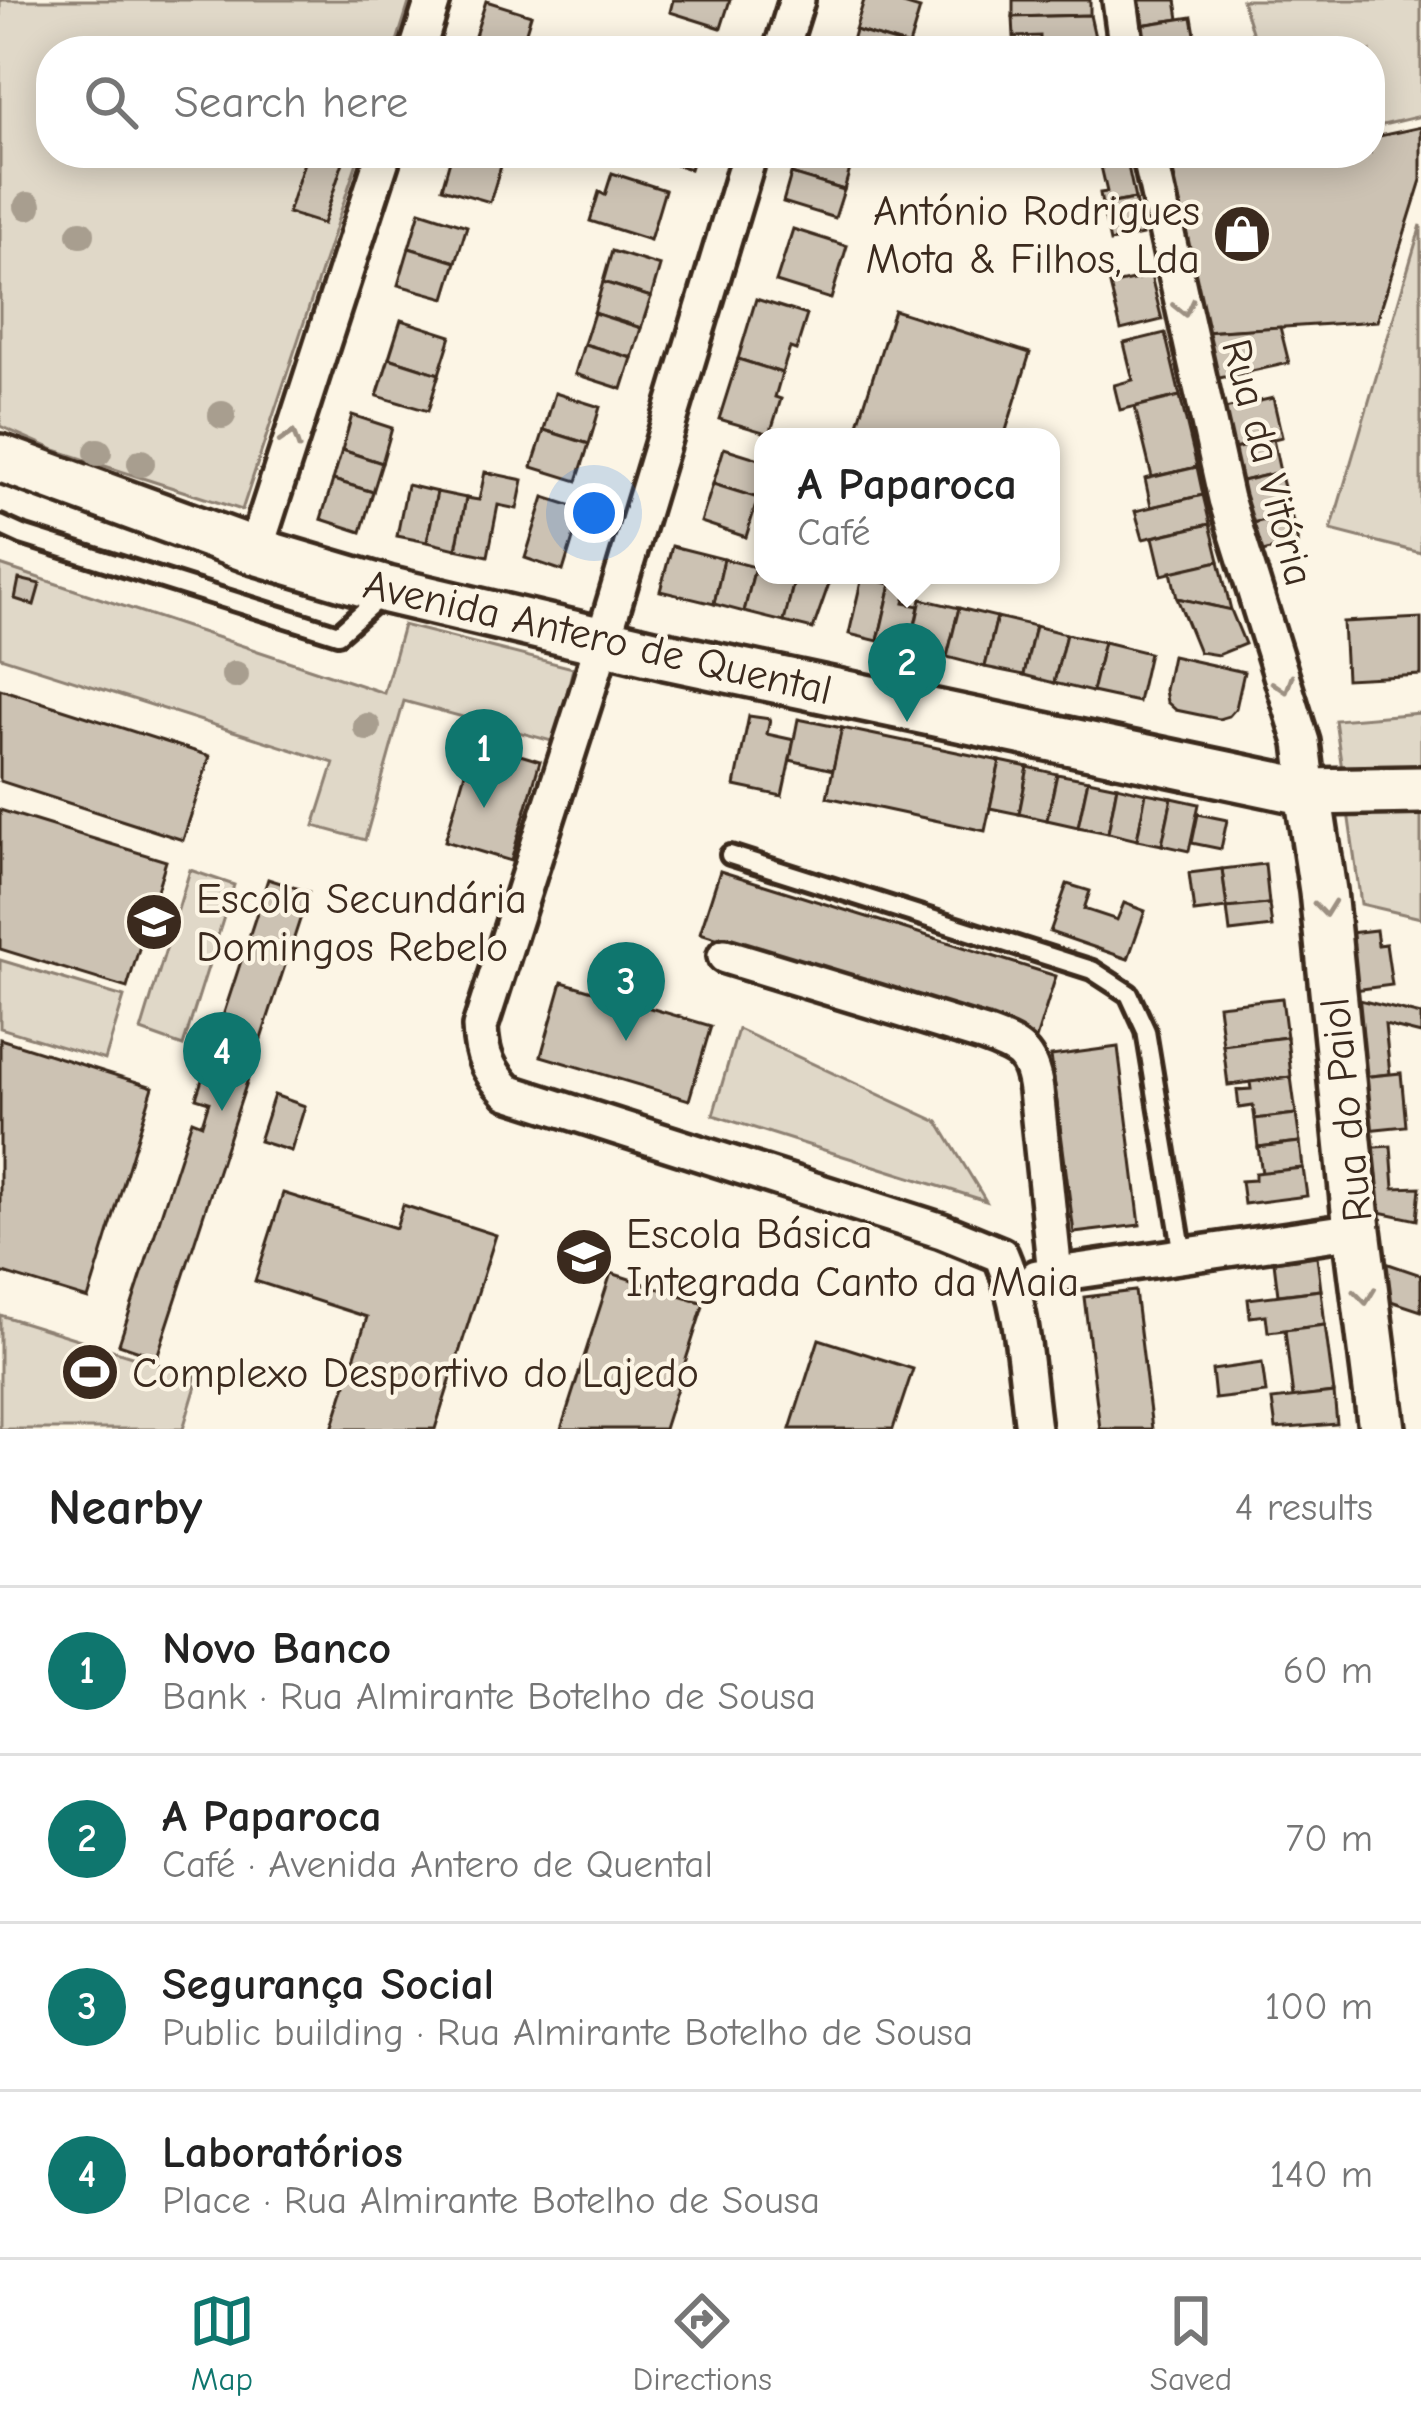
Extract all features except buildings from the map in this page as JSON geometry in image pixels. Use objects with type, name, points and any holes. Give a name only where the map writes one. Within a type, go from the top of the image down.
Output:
[{"type":"main road","name":"Avenida Antero de Quental","points":[[0,458],[255,550],[387,590],[666,656],[1308,792],[1421,790]]},
{"type":"main road","name":"Rua do Paiol","points":[[1308,792],[1382,1429]]},
{"type":"street","points":[[422,36],[433,0]]},
{"type":"street","points":[[785,36],[796,0]]},
{"type":"street","points":[[1120,0],[1125,36]]},
{"type":"street","points":[[255,550],[379,168]]},
{"type":"street","points":[[745,168],[480,1027],[481,1049],[487,1066],[508,1092],[942,1231],[1001,1255],[1012,1280],[1033,1429]]},
{"type":"street","name":"Rua da Vitória","points":[[1152,168],[1226,499],[1302,742],[1308,792]]},
{"type":"street","points":[[725,956],[985,1035],[1024,1053],[1034,1070],[1055,1274]]},
{"type":"street","points":[[1012,1280],[1357,1230]]},
{"type":"lane","points":[[0,525],[338,634],[387,590]]},
{"type":"lane","points":[[730,855],[1092,970],[1129,994],[1146,1030],[1183,1255]]},
{"type":"shaded area","points":[[0,0],[410,0],[399,36],[36,36],[36,168],[355,168],[242,510],[55,450],[0,426]]},
{"type":"shaded area","points":[[1242,0],[1421,0],[1421,116],[1385,124],[1385,36],[1253,36]]},
{"type":"shaded area","points":[[1421,225],[1421,553],[1331,530]]},
{"type":"shaded area","points":[[0,565],[384,693],[403,625],[573,668],[555,742],[404,701],[365,840],[314,826],[334,763],[0,657]]},
{"type":"shaded area","points":[[1421,713],[1421,918],[1361,904],[1335,720]]},
{"type":"shaded area","points":[[190,870],[234,885],[183,1046],[141,1031]]},
{"type":"shaded area","points":[[0,960],[124,997],[105,1060],[0,1028]]},
{"type":"shaded area","points":[[738,1029],[938,1122],[986,1201],[713,1115]]},
{"type":"shaded area","name":"Complexo Desportivo do Lajedo","points":[[0,1315],[196,1376],[183,1429],[0,1429]]},
{"type":"place","name":"António Rodrigues Mota & Filhos, Lda","points":[[1242,234]]},
{"type":"place","name":"A Paparoca","points":[[907,722]]},
{"type":"place","name":"Novo Banco","points":[[484,808]]},
{"type":"place","name":"Escola Secundária Domingos Rebelo","points":[[154,922]]},
{"type":"place","name":"Segurança Social","points":[[626,1041]]},
{"type":"place","name":"Laboratórios","points":[[222,1111]]},
{"type":"place","name":"Escola Básica Integrada Canto da Maia","points":[[584,1257]]},
{"type":"place","name":"Complexo Desportivo do Lajedo","points":[[90,1372]]}]
